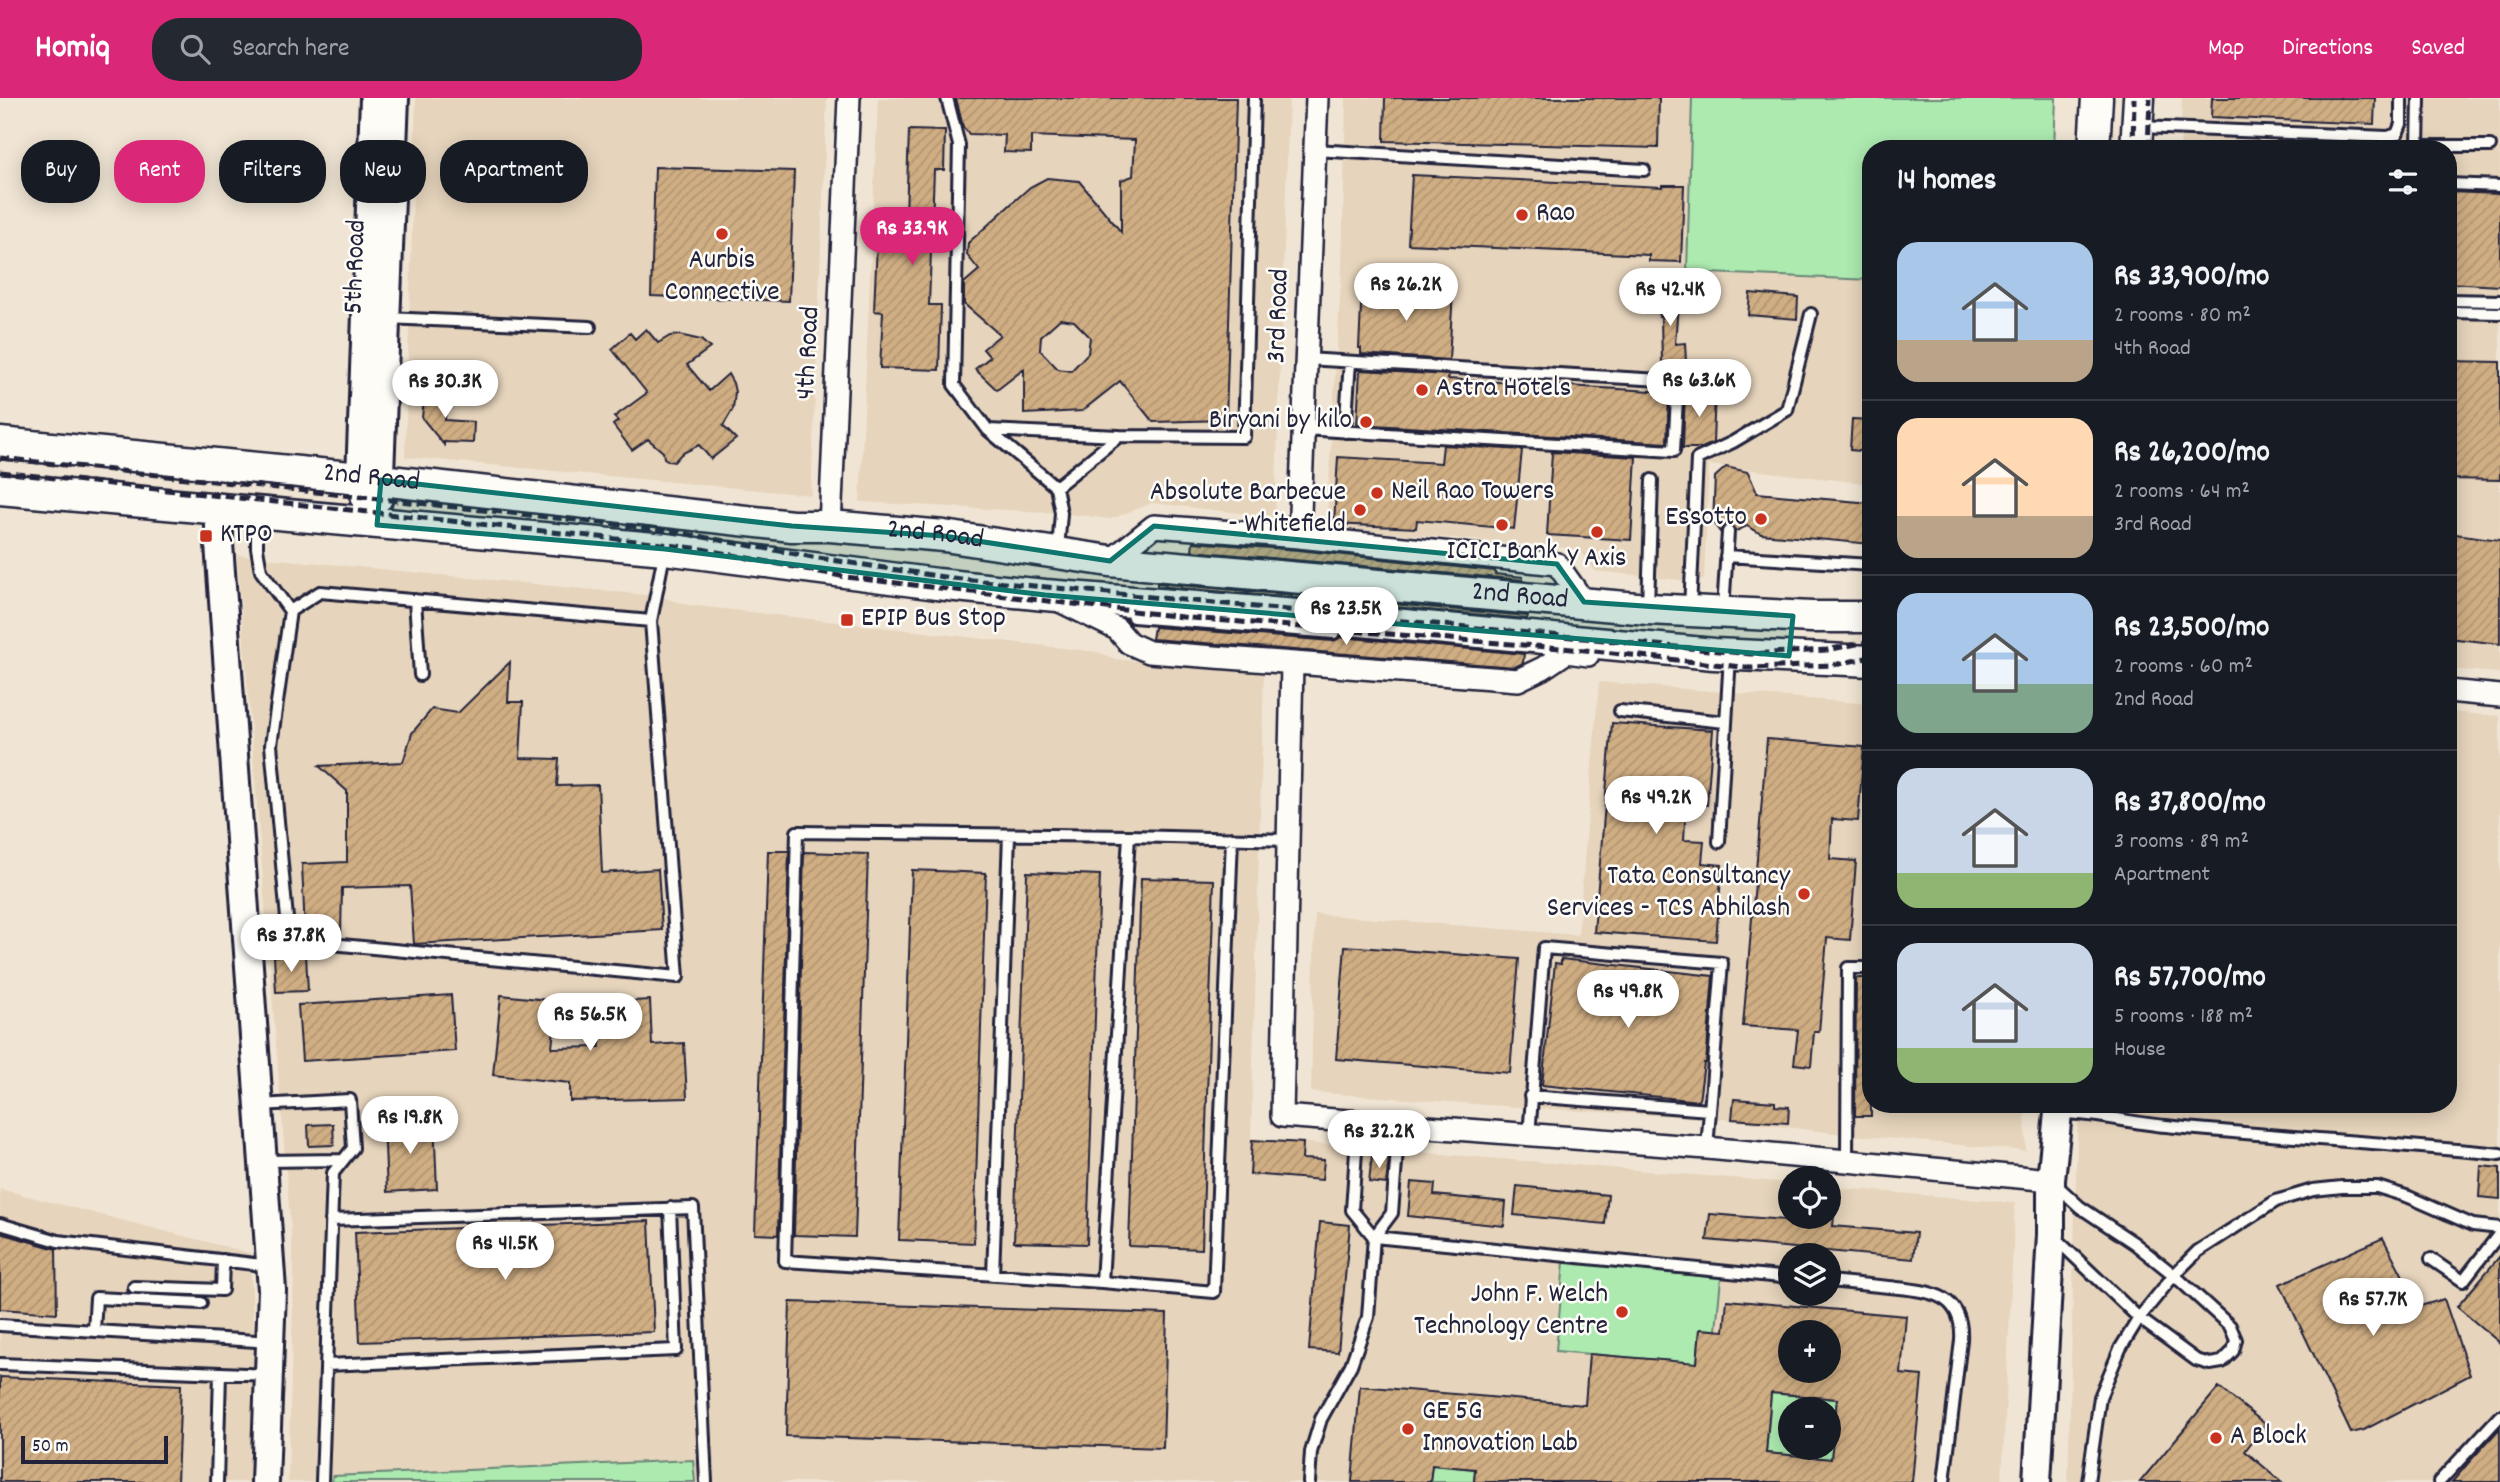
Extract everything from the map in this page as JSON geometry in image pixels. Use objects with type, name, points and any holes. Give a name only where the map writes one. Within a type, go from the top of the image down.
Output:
[{"type":"main road","points":[[2095,140],[2097,98]]},
{"type":"main road","name":"2nd Road","points":[[0,443],[371,479],[792,526],[830,526],[944,536],[1110,561],[1648,609],[1862,617]]},
{"type":"main road","name":"2nd Road","points":[[0,489],[665,549],[1045,595],[1722,654],[1862,660]]},
{"type":"main road","points":[[1789,656],[1793,616]]},
{"type":"street","name":"5th Road","points":[[371,479],[374,98]]},
{"type":"street","name":"5th Road","points":[[371,479],[386,318],[394,98]]},
{"type":"street","name":"4th Road","points":[[830,526],[849,98]]},
{"type":"street","name":"3rd Road","points":[[1299,537],[1317,98]]},
{"type":"street","points":[[371,479],[374,524]]},
{"type":"street","points":[[219,510],[219,544],[271,1266],[271,1342],[265,1482]]},
{"type":"street","points":[[1110,561],[1154,526],[1299,537],[1557,564],[1584,602]]},
{"type":"street","points":[[1045,595],[1117,629],[1129,643],[1149,652],[1518,680],[1543,668],[1560,652],[1685,665],[1722,654]]},
{"type":"street","points":[[1292,664],[1282,1116],[1707,1148],[2051,1180]]},
{"type":"street","points":[[2457,692],[2500,696]]},
{"type":"street","points":[[2037,1482],[2051,1234],[2051,1180],[2057,1113]]},
{"type":"lane","points":[[947,98],[959,145],[954,385],[988,430],[1056,487],[1061,513],[1058,555]]},
{"type":"lane","points":[[988,430],[1119,436],[1244,437],[1254,98]]},
{"type":"lane","points":[[2137,125],[2388,137],[2398,134],[2401,124],[2401,98]]},
{"type":"lane","points":[[2418,140],[2419,98]]},
{"type":"lane","points":[[2457,146],[2490,146]]},
{"type":"lane","points":[[1315,150],[1644,170]]},
{"type":"lane","points":[[2457,184],[2500,186]]},
{"type":"lane","points":[[2457,300],[2500,301]]},
{"type":"lane","points":[[2457,312],[2500,313]]},
{"type":"lane","points":[[1690,612],[1697,458],[1733,442],[1787,410],[1811,314]]},
{"type":"lane","points":[[386,318],[590,327]]},
{"type":"lane","points":[[1303,429],[1674,451],[1678,381],[1306,359]]},
{"type":"lane","points":[[1345,432],[1353,397],[1350,362]]},
{"type":"lane","points":[[1056,487],[1119,436]]},
{"type":"lane","points":[[1648,609],[1653,480]]},
{"type":"lane","points":[[257,514],[257,557],[261,571],[290,611],[271,745],[289,940],[678,976],[651,621],[665,549]]},
{"type":"lane","points":[[1722,613],[1728,532]]},
{"type":"lane","points":[[1726,555],[1862,564]]},
{"type":"lane","points":[[290,611],[320,592],[651,621]]},
{"type":"lane","points":[[415,600],[420,675]]},
{"type":"lane","points":[[1085,613],[1112,615]]},
{"type":"lane","points":[[1126,616],[1346,634]]},
{"type":"lane","points":[[1719,842],[1725,722],[1722,654]]},
{"type":"lane","points":[[1620,711],[1725,722]]},
{"type":"lane","points":[[1232,838],[1214,1292],[785,1261],[797,832],[1129,836],[1232,838],[1287,840]]},
{"type":"lane","points":[[993,1275],[1009,835]]},
{"type":"lane","points":[[1102,1282],[1129,836]]},
{"type":"lane","points":[[1529,1135],[1530,1096],[1544,948],[1722,963],[1707,1148]]},
{"type":"lane","points":[[1847,1161],[1848,968],[1862,968]]},
{"type":"lane","points":[[1530,1096],[1709,1110]]},
{"type":"lane","points":[[259,1105],[350,1100],[353,1149],[333,1173],[322,1482]]},
{"type":"lane","points":[[2079,1113],[2164,1126],[2500,1154]]},
{"type":"lane","points":[[1358,1122],[1352,1210],[1374,1237],[1778,1277]]},
{"type":"lane","points":[[1309,1482],[1311,1452],[1321,1419],[1350,1366],[1368,1317],[1374,1237],[1392,1213],[1399,1125]]},
{"type":"lane","points":[[263,1161],[343,1160]]},
{"type":"lane","points":[[2051,1180],[2080,1207],[2134,1243],[2174,1275],[2230,1326],[2236,1340],[2233,1351],[2222,1362],[2210,1364],[2196,1360],[2140,1318],[2051,1234]]},
{"type":"lane","points":[[2088,1482],[2100,1397],[2120,1349],[2140,1318],[2174,1275],[2198,1251],[2276,1201],[2313,1190],[2342,1187],[2377,1187],[2409,1197],[2473,1225],[2500,1231],[2463,1280],[2431,1259]]},
{"type":"lane","points":[[331,1220],[693,1208],[706,1482]]},
{"type":"lane","points":[[326,1365],[676,1350],[670,1209]]},
{"type":"lane","points":[[0,1224],[58,1241],[271,1266]]},
{"type":"lane","points":[[134,1287],[222,1290],[223,1260]]},
{"type":"lane","points":[[1841,1282],[1928,1291],[1946,1299],[1958,1314],[1961,1340],[1944,1482]]},
{"type":"lane","points":[[94,1331],[96,1298],[201,1303]]},
{"type":"lane","points":[[0,1325],[271,1342]]},
{"type":"lane","points":[[0,1364],[269,1375]]},
{"type":"lane","points":[[217,1482],[220,1373]]},
{"type":"lane","points":[[2439,1482],[2500,1416]]},
{"type":"highlighted area","points":[[381,480],[792,526],[944,536],[1110,561],[1154,526],[1557,564],[1584,602],[1793,616],[1789,656],[1045,595],[665,549],[377,525]]},
{"type":"shaded area","points":[[416,98],[827,98],[811,495],[405,457],[413,203],[426,203],[426,140],[415,140]]},
{"type":"shaded area","points":[[878,98],[1289,98],[1275,517],[1152,503],[1111,519],[1061,513],[860,502]]},
{"type":"shaded area","points":[[1346,98],[1692,98],[1687,272],[1862,280],[1862,483],[1709,465],[1704,580],[1595,571],[1578,549],[1326,527],[1342,266]]},
{"type":"shaded area","points":[[2182,98],[2500,98],[2500,673],[2457,670],[2457,140],[2180,140]]},
{"type":"shaded area","points":[[237,555],[657,596],[689,605],[1098,652],[1115,659],[1264,674],[1251,1138],[1778,1182],[1778,1229],[1841,1229],[1841,1188],[2015,1203],[2002,1482],[288,1482],[294,1270]]},
{"type":"shaded area","points":[[1599,682],[1862,703],[1862,1113],[2025,1113],[2026,1151],[1842,1134],[1723,1119],[1311,1092],[1315,914],[1578,935]]},
{"type":"shaded area","points":[[2457,713],[2500,716],[2500,1482],[2068,1482],[2079,1113],[2457,1113]]},
{"type":"shaded area","points":[[0,1189],[250,1253],[254,1341],[250,1482],[0,1482]]},
{"type":"green space","points":[[1692,98],[2056,98],[2054,140],[1862,140],[1862,280],[1687,272]]},
{"type":"green space","points":[[1564,1262],[1721,1278],[1716,1330],[1700,1329],[1693,1410],[1671,1361],[1556,1351]]},
{"type":"green space","points":[[1771,1393],[1815,1397],[1778,1397],[1778,1454],[1766,1453]]},
{"type":"green space","points":[[693,1460],[695,1482],[332,1482],[333,1476]]},
{"type":"green space","points":[[1432,1465],[1475,1469],[1474,1482],[1430,1482]]},
{"type":"building","points":[[956,98],[1236,98],[1226,420],[1153,422],[1120,381],[1082,411],[1024,414],[1024,369],[997,390],[975,369],[990,357],[983,349],[1000,335],[964,304],[964,283],[979,270],[967,255],[968,243],[1030,187],[1047,178],[1079,181],[1121,232],[1121,180],[1133,176],[1135,140],[1031,136],[1031,153],[1004,152],[1005,135],[969,134],[963,127]],"holes":[[[1060,319],[1074,321],[1090,337],[1088,353],[1071,371],[1058,369],[1040,350],[1041,336]]]},
{"type":"building","points":[[1385,98],[1659,98],[1658,148],[1384,141]]},
{"type":"building","points":[[2212,98],[2375,98],[2374,124],[2211,117]]},
{"type":"building","points":[[909,130],[945,131],[944,170],[934,170],[929,305],[941,305],[939,370],[880,368],[883,312],[874,311],[877,242],[905,243]]},
{"type":"building","name":"Aurbis Connective","points":[[655,167],[794,171],[789,301],[651,296]]},
{"type":"building","name":"Rao","points":[[1412,175],[1662,187],[1684,185],[1681,262],[1649,261],[1649,255],[1408,244]]},
{"type":"building","points":[[2457,192],[2500,194],[2500,286],[2457,284]]},
{"type":"building","points":[[1362,286],[1453,291],[1449,360],[1361,354]]},
{"type":"building","points":[[1661,290],[1679,291],[1675,344],[1685,343],[1686,362],[1662,363],[1659,317]]},
{"type":"building","points":[[1750,293],[1798,297],[1797,319],[1748,315]]},
{"type":"building","points":[[646,329],[658,343],[670,336],[679,335],[701,340],[710,348],[687,365],[709,391],[728,374],[733,383],[733,409],[723,426],[736,439],[711,459],[699,445],[681,454],[674,462],[669,461],[648,439],[632,450],[613,425],[618,421],[614,417],[647,393],[612,349],[630,333],[635,339]]},
{"type":"building","points":[[2457,361],[2500,362],[2500,480],[2457,479]]},
{"type":"building","points":[[1360,370],[1449,375],[1448,379],[1669,392],[1667,443],[1357,424]]},
{"type":"building","points":[[425,389],[447,391],[445,420],[474,422],[473,443],[444,442],[444,445],[422,418]]},
{"type":"building","points":[[1685,390],[1715,390],[1713,443],[1702,448],[1683,448]]},
{"type":"building","points":[[1852,419],[1862,420],[1862,451],[1850,450]]},
{"type":"building","points":[[1443,445],[1522,450],[1514,529],[1417,520],[1416,528],[1334,524],[1338,457],[1441,463]]},
{"type":"building","points":[[1552,452],[1636,457],[1631,540],[1547,535]]},
{"type":"building","points":[[1726,467],[1748,472],[1757,493],[1862,502],[1862,543],[1761,534],[1747,526],[1736,531],[1729,524],[1724,525],[1720,532],[1713,523],[1715,477]]},
{"type":"building","points":[[2457,534],[2500,540],[2500,644],[2457,639]]},
{"type":"building","points":[[1193,542],[1495,571],[1495,574],[1523,577],[1523,580],[1192,551]]},
{"type":"building","points":[[1157,583],[1528,616],[1527,619],[1157,586]]},
{"type":"building","points":[[1154,627],[1333,641],[1341,637],[1524,654],[1523,663],[1515,667],[1152,639]]},
{"type":"building","points":[[510,662],[508,702],[523,702],[520,758],[559,759],[557,786],[598,785],[602,873],[658,869],[662,930],[414,944],[410,886],[342,888],[341,935],[305,934],[302,864],[347,862],[347,791],[319,766],[403,762],[412,733],[432,709],[458,713]]},
{"type":"building","points":[[1612,723],[1713,730],[1707,805],[1686,804],[1684,840],[1704,841],[1702,863],[1722,865],[1716,941],[1594,932]]},
{"type":"building","name":"Tata Consultancy Services - TCS Abhilash","points":[[1767,739],[1862,747],[1858,821],[1832,819],[1830,859],[1856,861],[1850,940],[1827,938],[1819,1032],[1814,1032],[1811,1066],[1794,1064],[1798,1030],[1743,1026]]},
{"type":"building","points":[[768,851],[789,851],[778,1235],[755,1234]]},
{"type":"building","points":[[804,852],[868,854],[855,1237],[794,1235]]},
{"type":"building","points":[[912,870],[986,873],[974,1243],[899,1240]]},
{"type":"building","points":[[1027,872],[1100,875],[1087,1244],[1014,1242]]},
{"type":"building","points":[[1141,878],[1214,880],[1202,1249],[1129,1246]]},
{"type":"building","points":[[1345,946],[1519,959],[1510,1073],[1336,1059]]},
{"type":"building","points":[[306,955],[308,991],[276,992],[274,956]]},
{"type":"building","points":[[1561,959],[1713,976],[1706,1063],[1699,1101],[1542,1085],[1555,963],[1561,964]]},
{"type":"building","points":[[1856,978],[1862,978],[1862,1113],[1871,1113],[1871,1116],[1855,1116]]},
{"type":"building","points":[[451,995],[455,1051],[302,1061],[298,1005]]},
{"type":"building","points":[[501,995],[557,1001],[552,1048],[600,1047],[598,1007],[633,1006],[633,1001],[650,1000],[652,1045],[684,1043],[687,1098],[570,1101],[570,1083],[493,1075]]},
{"type":"building","points":[[1734,1099],[1775,1102],[1775,1106],[1789,1107],[1788,1123],[1732,1119]]},
{"type":"building","points":[[434,1120],[437,1189],[387,1192],[384,1123]]},
{"type":"building","points":[[333,1124],[334,1145],[309,1146],[308,1125]]},
{"type":"building","points":[[1252,1140],[1303,1143],[1302,1159],[1324,1160],[1322,1180],[1250,1174]]},
{"type":"building","points":[[1372,1155],[1389,1157],[1386,1184],[1369,1182]]},
{"type":"building","points":[[2481,1166],[2500,1168],[2500,1199],[2479,1197]]},
{"type":"building","points":[[1411,1182],[1435,1184],[1434,1195],[1506,1202],[1504,1226],[1408,1216]]},
{"type":"building","points":[[1517,1186],[1608,1195],[1605,1224],[1514,1215]]},
{"type":"building","points":[[1710,1214],[1778,1219],[1778,1229],[1841,1229],[1841,1227],[1916,1233],[1913,1259],[1841,1252],[1841,1243],[1778,1243],[1778,1247],[1707,1240]]},
{"type":"building","points":[[649,1221],[654,1332],[360,1342],[355,1232]]},
{"type":"building","points":[[1320,1222],[1350,1225],[1338,1352],[1309,1350]]},
{"type":"building","points":[[0,1233],[56,1249],[57,1313],[0,1309]]},
{"type":"building","points":[[2383,1238],[2403,1276],[2372,1291],[2386,1316],[2444,1299],[2470,1375],[2364,1430],[2351,1433],[2280,1284]]},
{"type":"building","points":[[2500,1256],[2500,1343],[2457,1307]]},
{"type":"building","points":[[1727,1300],[1906,1316],[1901,1374],[1922,1376],[1912,1482],[1474,1482],[1475,1469],[1432,1465],[1430,1482],[1352,1482],[1360,1386],[1585,1405],[1589,1354],[1697,1363],[1700,1329],[1724,1331]]},
{"type":"building","points":[[790,1302],[1167,1314],[1163,1448],[786,1436]]},
{"type":"building","points":[[0,1377],[181,1385],[177,1482],[0,1482]]},
{"type":"building","name":"A Block","points":[[2219,1387],[2265,1424],[2245,1451],[2282,1482],[2140,1482]]},
{"type":"building","points":[[2500,1428],[2500,1482],[2452,1482],[2470,1461]]},
{"type":"railway","points":[[2133,140],[2134,98]]},
{"type":"railway","points":[[2148,140],[2150,98]]},
{"type":"railway","points":[[0,458],[659,529],[818,558],[951,578],[1751,654],[1827,650],[1862,643]]},
{"type":"railway","points":[[0,472],[654,543],[702,549],[846,577],[1191,618],[1585,650],[1751,668],[1833,665],[1862,659]]},
{"type":"place","name":"Rao","points":[[1522,215]]},
{"type":"place","name":"Aurbis Connective","points":[[722,234]]},
{"type":"place","name":"Astra Hotels","points":[[1422,390]]},
{"type":"place","name":"Biryani by kilo","points":[[1366,422]]},
{"type":"place","name":"Neil Rao Towers","points":[[1377,493]]},
{"type":"place","name":"Absolute Barbecue - Whitefield","points":[[1360,510]]},
{"type":"place","name":"Essotto","points":[[1761,519]]},
{"type":"place","name":"ICICI Bank","points":[[1502,525]]},
{"type":"place","name":"Y Axis","points":[[1597,532]]},
{"type":"place","name":"KTPO","points":[[206,536]]},
{"type":"place","name":"EPIP Bus Stop","points":[[847,620]]},
{"type":"place","name":"Tata Consultancy Services - TCS Abhilash","points":[[1804,894]]},
{"type":"place","name":"John F. Welch Technology Centre","points":[[1622,1312]]},
{"type":"place","name":"GE 5G Innovation Lab","points":[[1408,1429]]},
{"type":"place","name":"A Block","points":[[2216,1438]]}]
